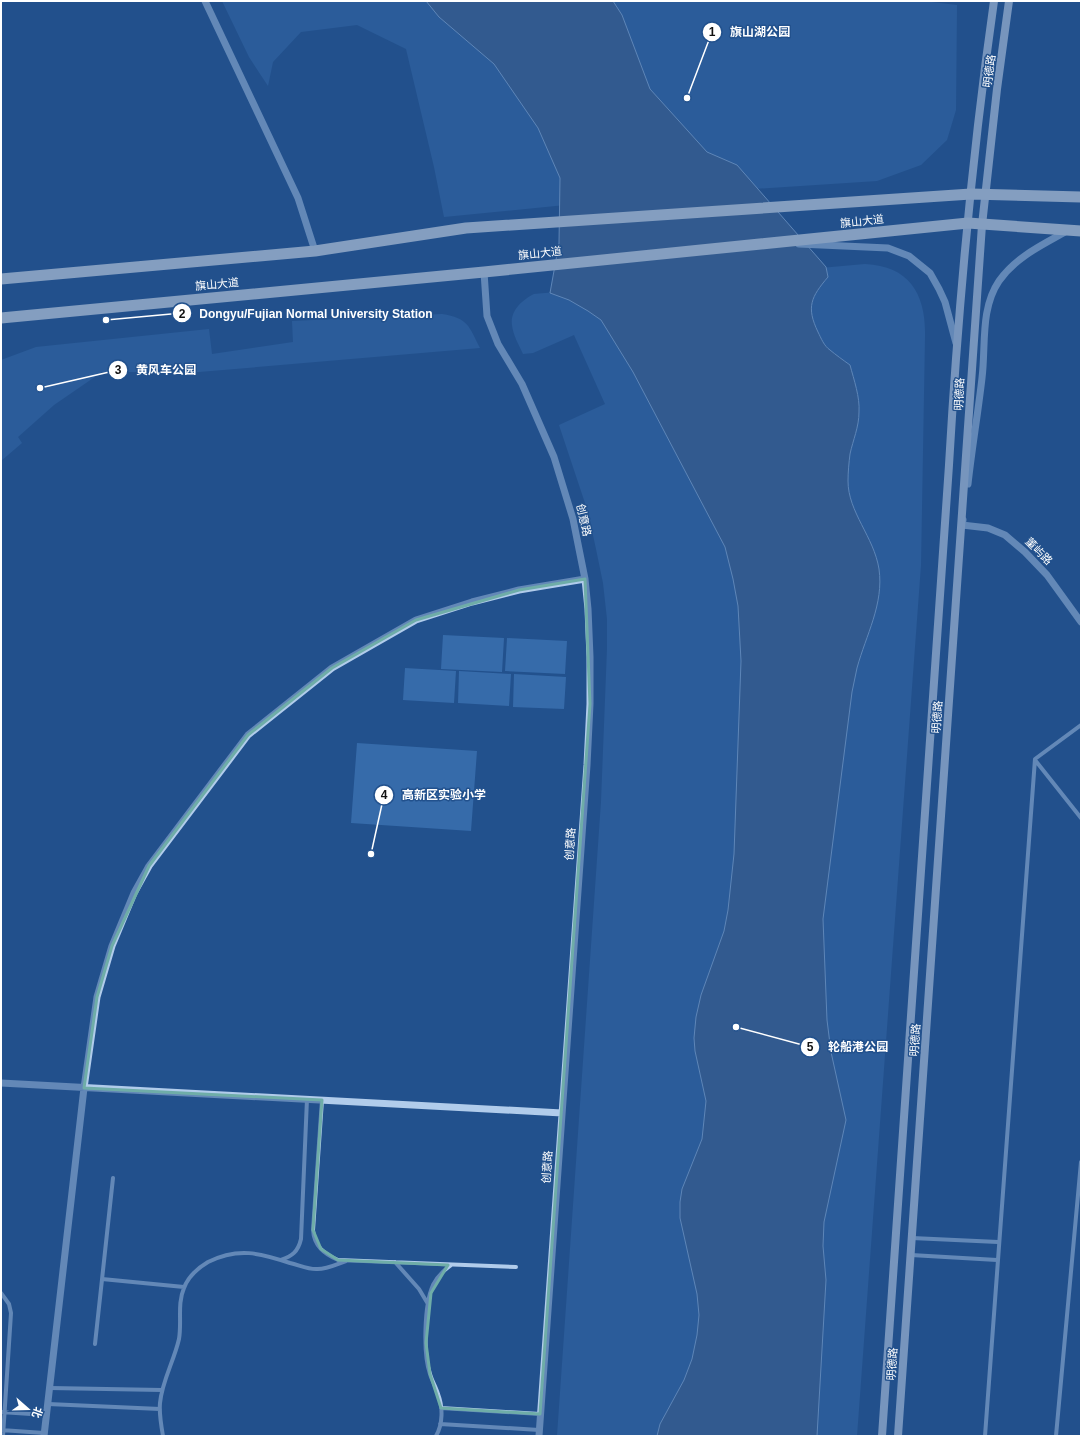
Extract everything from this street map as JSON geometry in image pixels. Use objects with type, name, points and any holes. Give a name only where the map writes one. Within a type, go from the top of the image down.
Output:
[{"type":"highway","name":"旗山大道","points":[[1,279],[315,251],[466,228],[971,194],[1081,198]]},
{"type":"highway","name":"旗山大道","points":[[1,318],[484,272],[968,223],[1081,231]]},
{"type":"main road","name":"明德路","points":[[882,1436],[956,343],[986,55],[994,1]]},
{"type":"main road","name":"明德路","points":[[898,1436],[962,525],[974,323],[985,194],[1009,1]]},
{"type":"street","points":[[205,1],[298,198],[315,251]]},
{"type":"street","points":[[962,525],[982,377],[987,315],[992,293],[999,280],[1009,268],[1021,258],[1069,230]]},
{"type":"street","points":[[773,242],[852,248],[888,248],[909,256],[930,273],[939,289],[945,302],[956,343]]},
{"type":"street","name":"创意路","points":[[484,272],[487,316],[498,344],[522,384],[554,457],[573,519],[585,579],[588,609],[590,704],[539,1433]]},
{"type":"street","name":"董屿路","points":[[962,525],[988,528],[1005,535],[1025,552],[1047,575],[1081,622]]},
{"type":"street","points":[[2,1431],[44,1435],[92,1023],[99,990],[112,946],[134,893],[149,866],[248,735],[332,668],[416,620],[472,602],[519,590],[585,579]]},
{"type":"street","points":[[984,1436],[1034,760],[1081,725]]},
{"type":"street","points":[[1034,760],[1081,818]]},
{"type":"street","points":[[1,1083],[562,1113]]},
{"type":"street","points":[[281,1260],[294,1254],[301,1239],[307,1099]]},
{"type":"street","points":[[322,1100],[313,1230],[314,1238],[320,1249],[338,1260],[348,1261],[516,1267]]},
{"type":"street","points":[[1056,1436],[1081,1162]]},
{"type":"street","points":[[95,1344],[113,1178]]},
{"type":"street","points":[[912,1238],[998,1242]]},
{"type":"street","points":[[162,1436],[160,1409],[162,1390],[179,1338],[181,1300],[184,1287],[186,1281],[195,1272],[219,1257],[232,1253],[249,1252],[266,1255],[318,1270],[348,1261]]},
{"type":"street","points":[[911,1255],[997,1260]]},
{"type":"street","points":[[394,1262],[419,1289],[428,1304]]},
{"type":"street","points":[[436,1436],[440,1424],[441,1408],[438,1393],[430,1374],[426,1352],[428,1304],[433,1285],[444,1270],[451,1265]]},
{"type":"street","points":[[102,1279],[184,1287]]},
{"type":"street","points":[[1,1293],[9,1304],[11,1313],[3,1412],[3,1436]]},
{"type":"street","points":[[50,1388],[162,1390]]},
{"type":"street","points":[[48,1404],[160,1409]]},
{"type":"street","points":[[441,1408],[540,1414]]},
{"type":"street","points":[[3,1412],[46,1415]]},
{"type":"street","points":[[440,1424],[539,1433]]},
{"type":"highlighted area","points":[[585,579],[590,704],[540,1414],[441,1408],[430,1374],[426,1343],[431,1293],[448,1265],[338,1260],[321,1249],[313,1230],[322,1100],[84,1088],[97,997],[112,946],[149,866],[248,735],[332,668],[416,620],[519,590]]},
{"type":"shaded area","points":[[222,1],[923,1],[957,5],[956,110],[947,140],[921,165],[877,181],[675,194],[444,217],[434,167],[406,49],[357,25],[301,32],[273,62],[268,86],[249,57]]},
{"type":"shaded area","points":[[426,1],[613,1],[622,15],[650,89],[707,152],[737,165],[826,267],[828,277],[814,297],[811,309],[812,316],[818,332],[826,346],[850,365],[855,383],[859,400],[859,418],[850,454],[848,478],[849,492],[856,514],[876,557],[880,582],[877,607],[857,668],[852,692],[823,919],[827,1020],[831,1052],[846,1120],[824,1222],[823,1246],[826,1280],[817,1436],[657,1436],[660,1424],[684,1380],[692,1359],[699,1315],[697,1294],[680,1218],[680,1202],[682,1189],[702,1139],[706,1101],[695,1051],[694,1038],[696,1017],[701,995],[724,931],[728,910],[734,854],[741,661],[738,606],[725,547],[633,372],[601,320],[569,300],[550,293],[559,243],[560,178],[538,128],[494,64],[439,17]]},
{"type":"shaded area","points":[[865,264],[881,266],[894,270],[912,285],[922,308],[925,321],[925,336],[921,565],[857,1436],[557,1436],[601,802],[607,649],[607,619],[603,583],[596,549],[588,512],[559,425],[605,404],[574,335],[533,353],[523,354],[516,340],[513,329],[513,315],[518,306],[525,299],[534,294]]},
{"type":"shaded area","points":[[442,314],[457,318],[467,324],[480,348],[199,372],[102,372],[54,405],[18,437],[22,443],[1,461],[1,360],[36,347],[209,329],[212,354],[293,342],[292,321]]},
{"type":"shaded area","points":[[443,635],[504,638],[502,672],[441,669]]},
{"type":"shaded area","points":[[507,638],[567,641],[565,674],[505,671]]},
{"type":"shaded area","points":[[405,668],[456,671],[454,703],[403,700]]},
{"type":"shaded area","points":[[459,671],[511,674],[509,706],[458,703]]},
{"type":"shaded area","points":[[514,674],[566,677],[564,709],[513,707]]},
{"type":"shaded area","points":[[357,743],[477,751],[471,831],[351,823]]},
{"type":"place","name":"旗山湖公园","points":[[687,98]]},
{"type":"place","name":"Dongyu/Fujian Normal University Station","points":[[106,320]]},
{"type":"place","name":"黄风车公园","points":[[40,388]]},
{"type":"place","name":"高新区实验小学","points":[[371,854]]},
{"type":"place","name":"轮船港公园","points":[[736,1027]]}]
